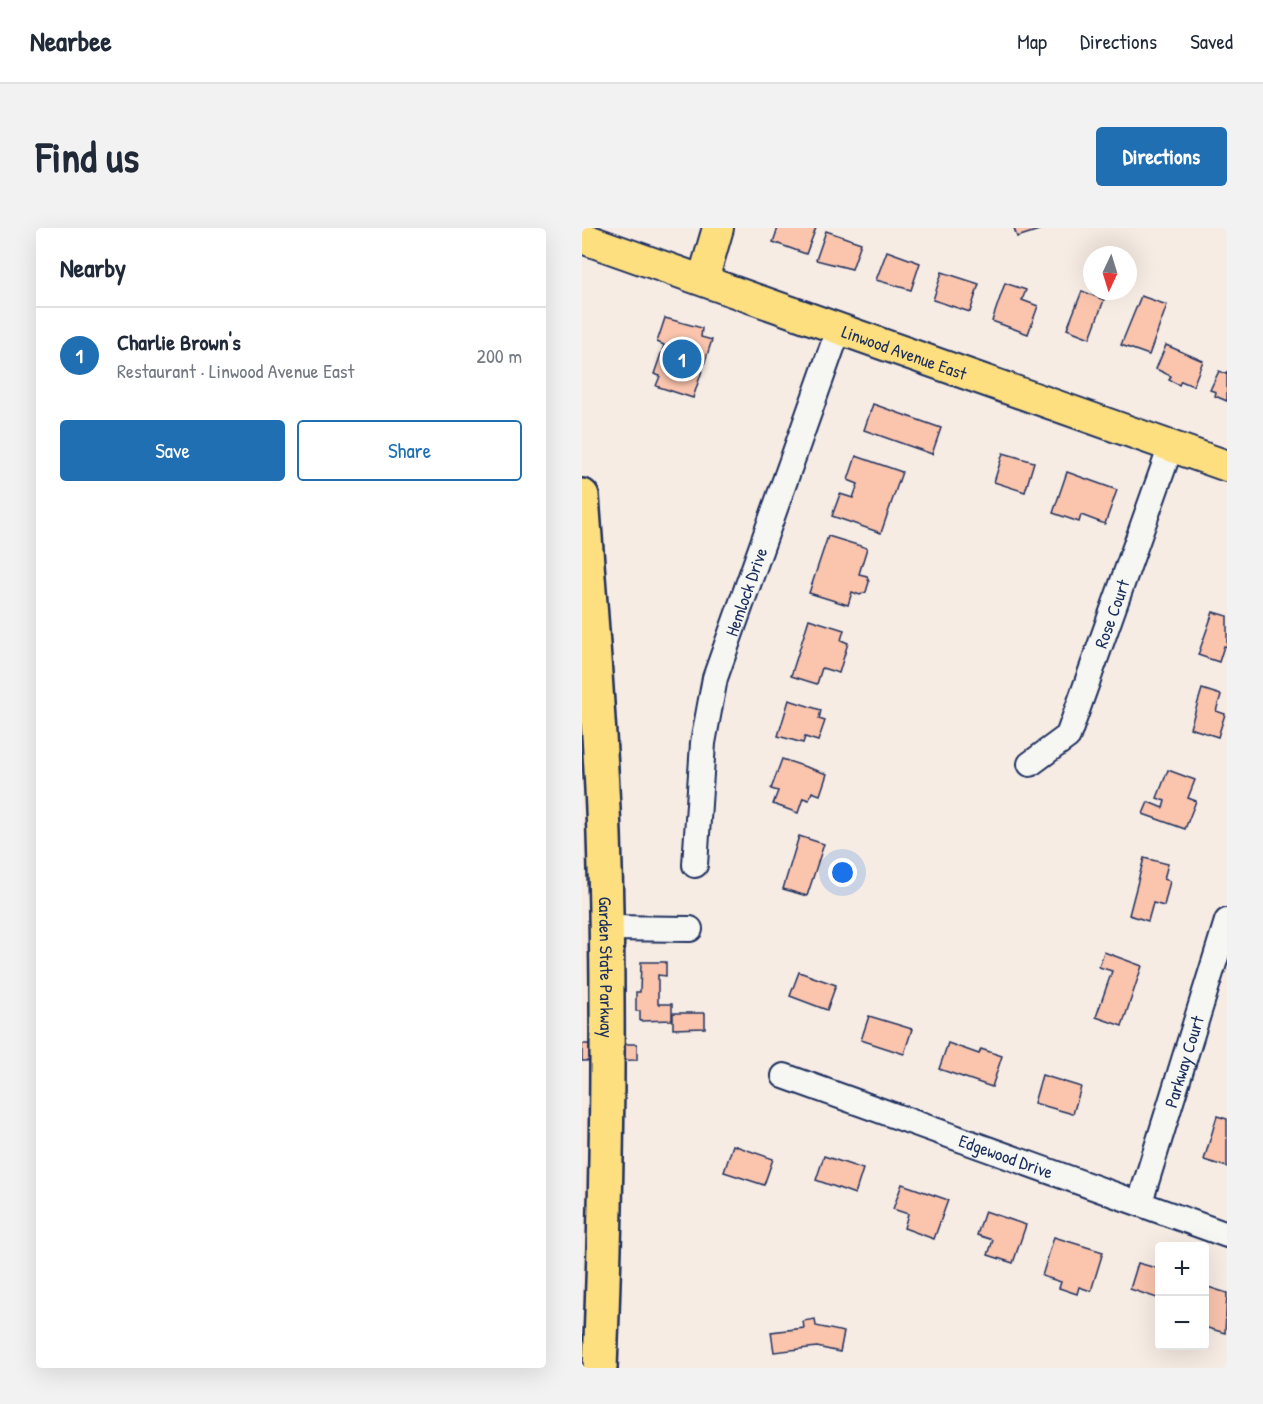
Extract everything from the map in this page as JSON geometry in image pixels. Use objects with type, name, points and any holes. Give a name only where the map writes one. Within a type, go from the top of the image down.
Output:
[{"type":"highway","name":"Garden State Parkway","points":[[582,495],[598,722],[606,928],[607,1108],[600,1368]]},
{"type":"main road","points":[[703,280],[718,228]]},
{"type":"main road","name":"Linwood Avenue East","points":[[582,238],[1227,466]]},
{"type":"street","name":"Hemlock Drive","points":[[695,865],[703,743],[715,678],[839,328]]},
{"type":"street","name":"Rose Court","points":[[1030,764],[1068,736],[1171,446]]},
{"type":"street","name":"Parkway Court","points":[[1140,1202],[1227,921]]},
{"type":"street","points":[[606,928],[690,929]]},
{"type":"street","name":"Edgewood Drive","points":[[784,1076],[1227,1235]]},
{"type":"building","points":[[778,228],[816,228],[806,254],[773,242]]},
{"type":"building","points":[[1014,228],[1038,228],[1039,230],[1017,237]]},
{"type":"building","points":[[826,231],[861,243],[852,269],[816,260]]},
{"type":"building","points":[[887,251],[920,263],[911,290],[876,280]]},
{"type":"building","points":[[942,272],[979,284],[970,312],[933,300]]},
{"type":"building","points":[[1005,283],[1026,290],[1022,300],[1038,306],[1028,334],[992,321]]},
{"type":"building","points":[[1082,291],[1083,300],[1104,300],[1090,338],[1067,329]]},
{"type":"building","points":[[1141,296],[1167,305],[1149,355],[1121,345]]},
{"type":"building","points":[[665,318],[702,328],[701,337],[712,340],[693,398],[656,386],[660,376],[654,374],[664,345],[657,342]]},
{"type":"building","points":[[1166,345],[1203,361],[1193,386],[1181,381],[1179,385],[1169,380],[1171,376],[1156,369]]},
{"type":"building","points":[[1219,371],[1226,374],[1227,371],[1227,401],[1215,396],[1216,392],[1210,390]]},
{"type":"building","points":[[873,404],[941,428],[932,454],[864,430]]},
{"type":"building","points":[[1003,453],[1034,462],[1025,492],[994,482]]},
{"type":"building","points":[[856,456],[902,472],[881,533],[832,516],[840,494],[853,498],[858,484],[848,480]]},
{"type":"building","points":[[1067,472],[1117,490],[1105,524],[1081,515],[1079,522],[1053,513]]},
{"type":"building","points":[[828,536],[867,548],[859,574],[867,576],[869,582],[866,592],[860,595],[852,592],[848,605],[809,593]]},
{"type":"building","points":[[1213,612],[1227,616],[1227,647],[1224,646],[1219,662],[1198,655]]},
{"type":"building","points":[[809,619],[844,630],[841,640],[848,643],[839,673],[822,668],[817,684],[791,676]]},
{"type":"building","points":[[1202,689],[1221,695],[1216,711],[1225,714],[1218,737],[1190,728]]},
{"type":"building","points":[[789,700],[821,710],[819,719],[825,721],[818,741],[805,737],[803,743],[778,736]]},
{"type":"building","points":[[782,759],[827,774],[820,795],[812,792],[809,800],[803,798],[798,813],[773,804],[778,791],[771,789]]},
{"type":"building","points":[[1168,770],[1195,780],[1188,798],[1196,801],[1185,829],[1143,814],[1148,802],[1163,808],[1165,801],[1157,798]]},
{"type":"building","points":[[799,836],[824,844],[807,896],[783,889]]},
{"type":"building","points":[[1144,858],[1168,864],[1164,879],[1170,881],[1164,906],[1153,903],[1148,921],[1129,915]]},
{"type":"building","points":[[1104,952],[1142,966],[1122,1026],[1096,1017],[1112,971],[1099,967]]},
{"type":"building","points":[[641,962],[666,962],[666,976],[658,975],[658,1004],[672,1004],[672,1020],[640,1021],[640,1011],[636,1011],[636,992],[640,992]]},
{"type":"building","points":[[799,972],[836,985],[827,1010],[790,996]]},
{"type":"building","points":[[673,1013],[705,1013],[705,1028],[673,1029]]},
{"type":"building","points":[[869,1016],[912,1029],[904,1054],[861,1040]]},
{"type":"building","points":[[948,1043],[979,1054],[981,1049],[1002,1056],[992,1087],[939,1069]]},
{"type":"building","points":[[582,1044],[637,1044],[637,1060],[582,1061]]},
{"type":"building","points":[[1042,1075],[1081,1087],[1073,1114],[1034,1103]]},
{"type":"building","points":[[1217,1116],[1227,1119],[1227,1167],[1204,1160]]},
{"type":"building","points":[[733,1145],[773,1159],[764,1185],[724,1172]]},
{"type":"building","points":[[824,1156],[863,1169],[855,1194],[816,1180]]},
{"type":"building","points":[[902,1184],[948,1200],[934,1239],[904,1228],[908,1214],[893,1209]]},
{"type":"building","points":[[985,1211],[1026,1225],[1013,1263],[988,1255],[993,1240],[977,1235]]},
{"type":"building","points":[[1054,1237],[1103,1252],[1091,1291],[1079,1287],[1077,1294],[1059,1288],[1061,1282],[1042,1276]]},
{"type":"building","points":[[1138,1263],[1155,1268],[1155,1297],[1130,1289]]},
{"type":"building","points":[[1209,1287],[1227,1293],[1225,1333],[1209,1328]]},
{"type":"building","points":[[815,1319],[816,1326],[844,1332],[840,1352],[817,1347],[774,1352],[771,1332],[804,1328],[803,1321]]},
{"type":"place","name":"Charlie Brown's","points":[[682,359]]}]
